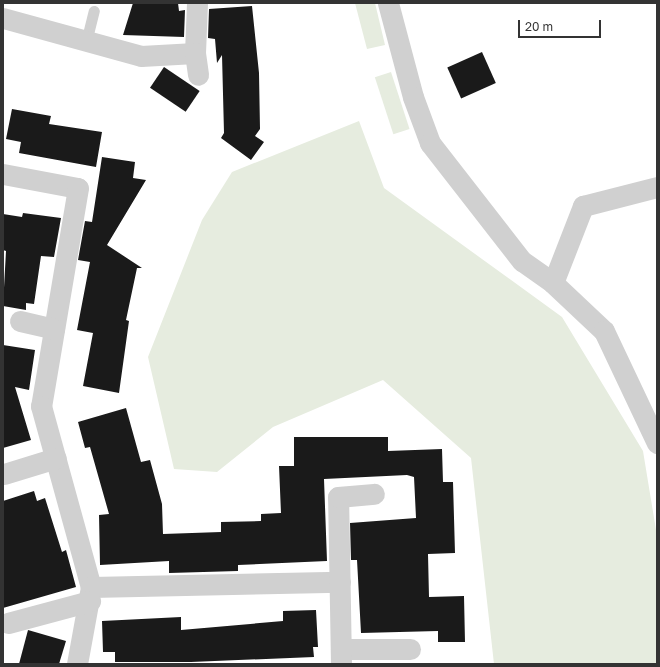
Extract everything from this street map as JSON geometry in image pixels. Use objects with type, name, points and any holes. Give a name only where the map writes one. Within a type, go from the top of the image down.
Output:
[{"type":"street","points":[[197,3],[195,53],[198,75]]},
{"type":"street","points":[[388,3],[413,97],[430,143],[522,261],[553,283],[604,331],[657,442]]},
{"type":"street","points":[[3,18],[141,56],[195,53]]},
{"type":"street","points":[[3,174],[78,188],[41,406],[56,458],[90,594],[77,664]]},
{"type":"street","points":[[553,283],[582,206],[657,187]]},
{"type":"street","points":[[20,321],[54,329]]},
{"type":"street","points":[[4,474],[56,458]]},
{"type":"street","points":[[374,494],[338,497],[341,656],[410,650]]},
{"type":"street","points":[[8,623],[90,594],[340,582]]},
{"type":"lane","points":[[86,42],[94,11]]},
{"type":"shaded area","points":[[355,3],[375,3],[385,45],[367,49]]},
{"type":"shaded area","points":[[391,72],[410,129],[393,134],[375,77]]},
{"type":"shaded area","points":[[359,121],[384,188],[562,317],[643,451],[657,536],[657,664],[494,664],[471,458],[383,380],[273,427],[217,472],[174,469],[148,357],[202,220],[232,172]]},
{"type":"building","points":[[133,3],[178,3],[179,11],[185,10],[184,37],[123,35]]},
{"type":"building","points":[[252,6],[259,73],[260,129],[255,136],[264,142],[251,160],[221,138],[224,133],[222,55],[217,63],[215,39],[208,38],[209,9]]},
{"type":"building","points":[[482,52],[496,83],[461,99],[447,67]]},
{"type":"building","points":[[164,67],[200,91],[186,112],[150,88]]},
{"type":"building","points":[[12,109],[51,116],[49,124],[102,132],[96,167],[19,153],[21,142],[6,139]]},
{"type":"building","points":[[102,157],[135,162],[133,178],[146,180],[107,245],[142,268],[137,268],[126,320],[129,321],[119,393],[83,386],[93,333],[77,330],[90,262],[78,260],[85,221],[92,222]]},
{"type":"building","points":[[23,213],[61,218],[54,257],[41,256],[34,304],[26,303],[26,310],[3,306],[6,251],[3,250],[3,214],[22,217]]},
{"type":"building","points":[[3,345],[35,350],[29,390],[15,387],[31,440],[3,448]]},
{"type":"building","points":[[126,408],[141,462],[150,460],[162,504],[163,534],[221,532],[221,522],[261,521],[261,514],[281,513],[279,466],[294,466],[294,437],[388,437],[388,451],[442,449],[443,482],[453,482],[455,553],[428,554],[429,597],[464,596],[465,642],[438,642],[438,631],[361,633],[357,560],[351,560],[350,523],[416,518],[414,477],[407,475],[324,479],[327,561],[238,565],[238,571],[169,573],[169,561],[100,565],[99,515],[109,514],[90,447],[85,448],[78,422]]},
{"type":"building","points":[[34,491],[37,501],[45,498],[62,552],[66,550],[76,587],[3,608],[3,501]]},
{"type":"building","points":[[316,610],[318,647],[313,647],[314,657],[191,662],[115,662],[115,652],[103,652],[102,621],[181,617],[181,630],[283,621],[283,611]]},
{"type":"building","points":[[28,630],[66,641],[59,664],[19,664]]}]
